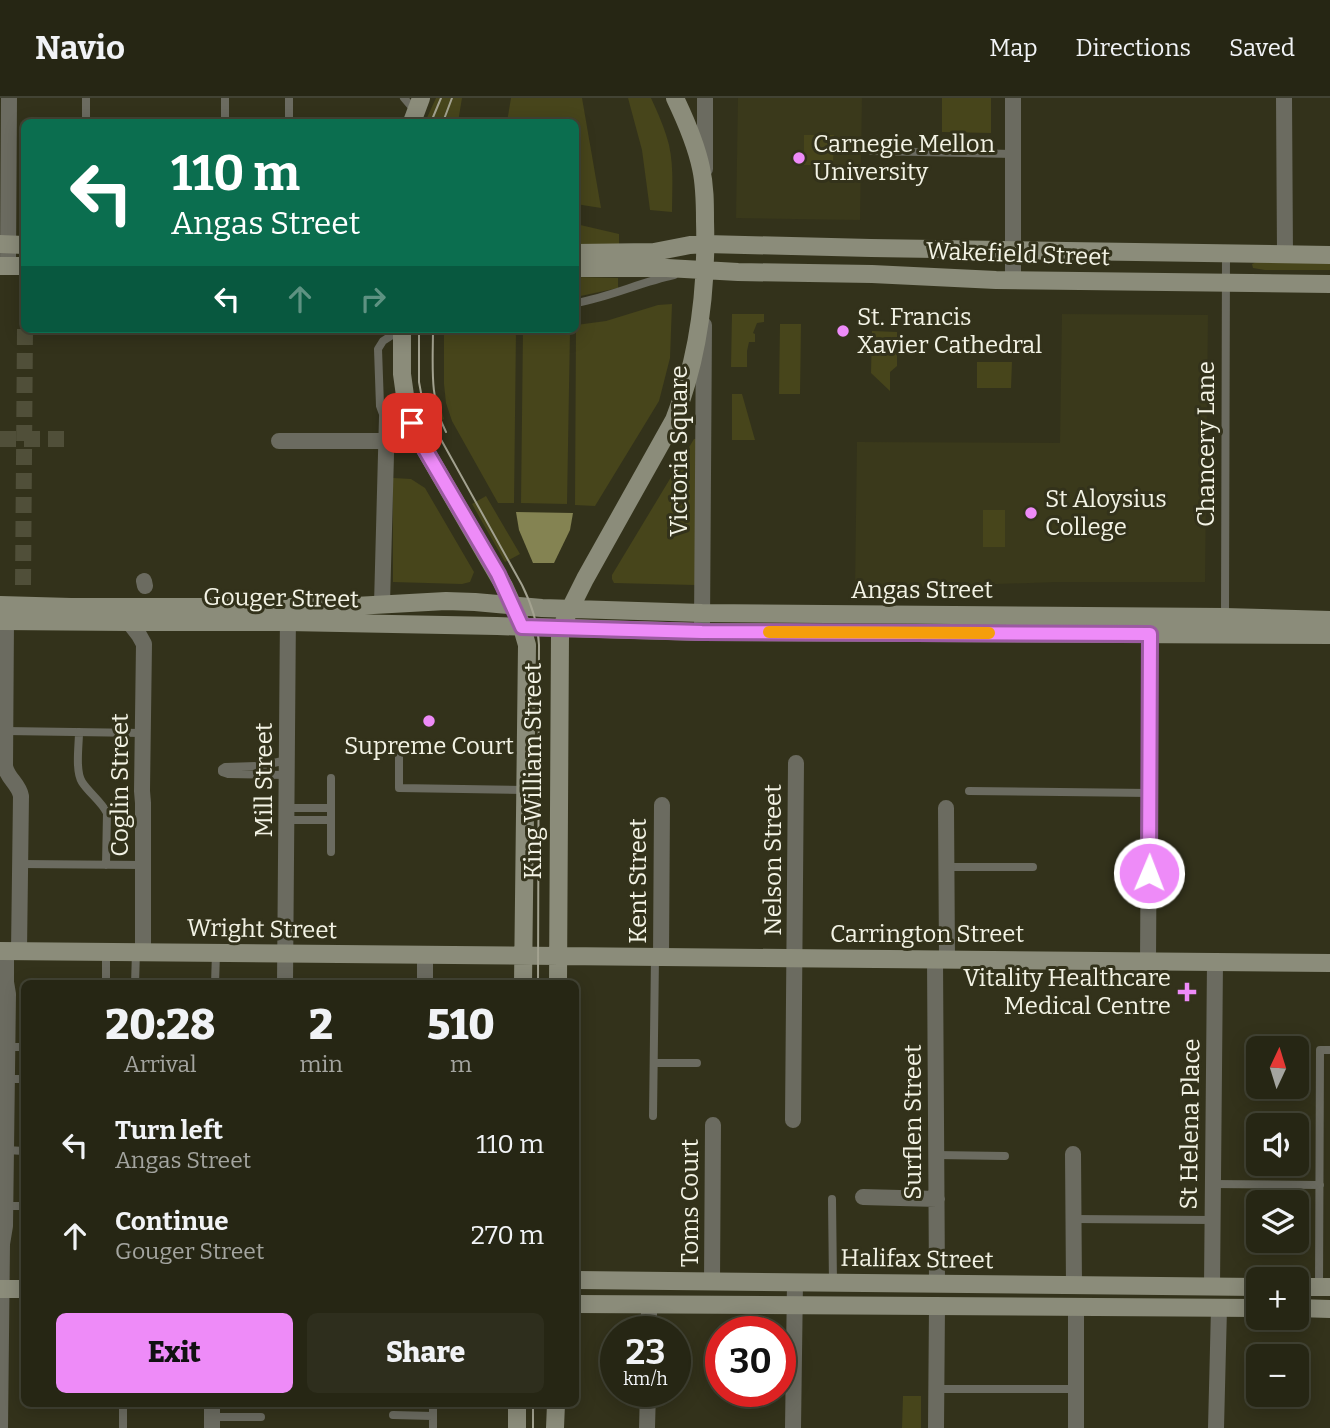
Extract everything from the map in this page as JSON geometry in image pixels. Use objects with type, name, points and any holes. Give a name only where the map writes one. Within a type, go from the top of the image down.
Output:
[{"type":"street","points":[[9,98],[11,266]]},
{"type":"street","name":"Victoria Square","points":[[676,98],[695,144],[705,185]]},
{"type":"street","name":"Victoria Square","points":[[674,420],[691,370],[703,300],[706,244],[705,98]]},
{"type":"street","points":[[1013,98],[1013,280]]},
{"type":"street","points":[[1284,98],[1284,254]]},
{"type":"street","points":[[579,253],[654,252],[706,244]]},
{"type":"street","name":"Wakefield Street","points":[[706,244],[1330,255]]},
{"type":"street","points":[[579,268],[705,270]]},
{"type":"street","name":"Victoria Square","points":[[702,632],[705,270]]},
{"type":"street","name":"Wakefield Street","points":[[705,270],[1013,280],[1330,284]]},
{"type":"street","points":[[402,333],[402,373],[407,410],[419,439],[498,574],[522,627]]},
{"type":"street","points":[[404,399],[389,412],[387,420],[382,604],[409,622],[423,625]]},
{"type":"street","name":"King William Street","points":[[558,980],[558,645],[561,628],[584,579],[674,420]]},
{"type":"street","points":[[279,441],[381,441]]},
{"type":"street","name":"Gouger Street","points":[[2,615],[129,622],[288,614],[337,607],[446,601],[513,606]]},
{"type":"street","name":"Angas Street","points":[[513,606],[1225,626],[1330,635]]},
{"type":"street","name":"Gouger Street","points":[[2,615],[71,607],[288,614],[423,625],[561,628]]},
{"type":"street","name":"Mill Street","points":[[285,980],[281,865],[287,814],[288,614]]},
{"type":"street","points":[[1,1428],[8,951],[20,864],[21,796],[20,789],[6,772],[2,615]]},
{"type":"street","name":"Angas Street","points":[[561,628],[702,632],[1150,634],[1225,626],[1330,620]]},
{"type":"street","name":"Coglin Street","points":[[129,622],[144,644],[143,865],[139,952]]},
{"type":"street","name":"King William Street","points":[[522,627],[527,645],[523,980]]},
{"type":"street","points":[[1148,961],[1150,634]]},
{"type":"street","name":"Nelson Street","points":[[793,1119],[796,763]]},
{"type":"street","name":"Kent Street","points":[[658,957],[662,805]]},
{"type":"street","name":"Surflen Street","points":[[937,1284],[936,1156],[946,808]]},
{"type":"street","name":"Wright Street","points":[[8,951],[524,956]]},
{"type":"street","points":[[425,955],[425,980]]},
{"type":"street","name":"Carrington Street","points":[[524,956],[1330,963]]},
{"type":"street","name":"St Helena Place","points":[[1212,1286],[1215,962]]},
{"type":"street","name":"Toms Court","points":[[712,1282],[713,1125]]},
{"type":"street","points":[[1073,1154],[1076,1428]]},
{"type":"street","points":[[863,1197],[937,1199]]},
{"type":"street","name":"Halifax Street","points":[[579,1280],[1246,1287]]},
{"type":"street","points":[[793,1428],[795,1282]]},
{"type":"street","points":[[1,1289],[21,1289]]},
{"type":"street","name":"Halifax Street","points":[[579,1304],[1246,1308]]},
{"type":"street","points":[[649,1305],[649,1316]]},
{"type":"street","points":[[936,1428],[937,1306]]},
{"type":"street","points":[[1216,1428],[1219,1308]]},
{"type":"street","points":[[1309,1308],[1330,1308]]},
{"type":"street","points":[[517,1407],[517,1428]]},
{"type":"street","points":[[555,1428],[556,1407]]},
{"type":"street","points":[[647,1428],[648,1407]]},
{"type":"lane","points":[[86,98],[86,119]]},
{"type":"lane","points":[[225,98],[225,119]]},
{"type":"lane","points":[[289,98],[289,119]]},
{"type":"lane","points":[[872,151],[1013,154]]},
{"type":"lane","name":"Chancery Lane","points":[[1225,626],[1226,253]]},
{"type":"lane","points":[[579,302],[659,279],[705,270]]},
{"type":"lane","points":[[396,333],[383,341],[378,349],[380,406],[382,415],[387,420],[419,439]]},
{"type":"lane","points":[[6,731],[142,733]]},
{"type":"lane","name":"Coglin Street","points":[[79,732],[79,774],[82,782],[107,813],[106,865]]},
{"type":"lane","points":[[399,755],[399,788],[526,790]]},
{"type":"lane","points":[[225,766],[287,767],[228,774],[222,772],[225,766]]},
{"type":"lane","points":[[331,778],[331,852]]},
{"type":"lane","points":[[969,791],[1150,793]]},
{"type":"lane","points":[[287,814],[331,808]]},
{"type":"lane","points":[[287,814],[331,820]]},
{"type":"lane","points":[[20,864],[143,865]]},
{"type":"lane","points":[[946,867],[1033,867]]},
{"type":"lane","points":[[106,952],[106,980]]},
{"type":"lane","points":[[136,980],[139,952]]},
{"type":"lane","points":[[215,980],[216,953]]},
{"type":"lane","points":[[653,1116],[658,957]]},
{"type":"lane","points":[[7,1047],[21,1047]]},
{"type":"lane","points":[[1324,1287],[1320,1185],[1320,1050],[1330,1050]]},
{"type":"lane","points":[[654,1063],[697,1063]]},
{"type":"lane","points":[[7,1079],[21,1079]]},
{"type":"lane","points":[[6,1150],[21,1151]]},
{"type":"lane","points":[[936,1156],[1004,1156]]},
{"type":"lane","points":[[1212,1184],[1320,1185]]},
{"type":"lane","points":[[832,1199],[833,1283]]},
{"type":"lane","points":[[5,1206],[21,1206]]},
{"type":"lane","points":[[1074,1219],[1212,1220]]},
{"type":"lane","points":[[936,1389],[1076,1389]]},
{"type":"lane","points":[[123,1407],[123,1428]]},
{"type":"lane","points":[[433,1407],[433,1428]]},
{"type":"lane","points":[[393,1415],[433,1416]]},
{"type":"lane","points":[[212,1416],[261,1417]]},
{"type":"shaded area","points":[[436,98],[462,98],[458,119],[426,119]]},
{"type":"shaded area","points":[[511,98],[582,98],[601,208],[579,204],[579,119],[508,119]]},
{"type":"shaded area","points":[[628,98],[651,98],[661,121],[672,162],[672,212],[650,210],[642,150]]},
{"type":"shaded area","name":"Carnegie Mellon University","points":[[738,98],[862,98],[860,220],[736,218]]},
{"type":"shaded area","points":[[942,98],[991,98],[991,133],[942,132]]},
{"type":"shaded area","points":[[804,135],[834,135],[833,165],[804,165]]},
{"type":"shaded area","points":[[579,225],[619,234],[619,245],[579,244]]},
{"type":"shaded area","points":[[1259,261],[1330,262],[1330,270],[1253,268],[1252,264]]},
{"type":"shaded area","points":[[579,277],[618,278],[618,288],[579,296]]},
{"type":"shaded area","points":[[672,304],[670,358],[659,401],[595,506],[575,505],[576,333],[579,333],[579,325],[606,321],[658,305]]},
{"type":"shaded area","points":[[732,314],[764,314],[764,322],[757,323],[753,333],[755,342],[749,342],[747,367],[731,367]]},
{"type":"shaded area","name":"St Aloysius College","points":[[1062,314],[1208,315],[1205,582],[1057,582],[855,589],[857,442],[1060,443]]},
{"type":"shaded area","points":[[780,324],[801,324],[800,394],[779,394]]},
{"type":"shaded area","points":[[872,331],[897,332],[897,366],[890,372],[890,391],[871,373]]},
{"type":"shaded area","points":[[444,333],[516,333],[514,503],[498,503],[452,421],[444,384]]},
{"type":"shaded area","points":[[523,333],[570,333],[567,504],[521,503]]},
{"type":"shaded area","points":[[977,362],[1012,362],[1011,388],[977,388]]},
{"type":"shaded area","points":[[732,394],[742,394],[755,440],[732,440]]},
{"type":"shaded area","points":[[437,395],[444,419],[429,428],[416,396]]},
{"type":"shaded area","points":[[694,439],[697,439],[695,585],[614,583],[612,575]]},
{"type":"shaded area","points":[[393,478],[411,479],[425,488],[474,572],[470,582],[393,582]]},
{"type":"shaded area","points":[[486,496],[520,554],[505,562],[472,504]]},
{"type":"shaded area","points":[[983,510],[1005,510],[1005,547],[983,547]]},
{"type":"shaded area","points":[[516,512],[573,513],[570,530],[554,563],[533,563],[519,530]]},
{"type":"shaded area","points":[[903,1396],[921,1396],[921,1428],[902,1428]]},
{"type":"tunnel","points":[[23,585],[25,333]]},
{"type":"tunnel","points":[[0,439],[72,439]]},
{"type":"tram line","points":[[432,119],[441,98]]},
{"type":"tram line","points":[[444,119],[452,98]]},
{"type":"tram line","points":[[419,333],[419,382],[424,409],[522,585],[532,607],[537,629],[538,980]]},
{"type":"tram line","points":[[433,333],[434,394],[446,432]]},
{"type":"tram line","points":[[533,1407],[533,1428]]},
{"type":"slow traffic","points":[[769,632],[989,633]]},
{"type":"place","name":"Carnegie Mellon University","points":[[799,158]]},
{"type":"place","name":"St. Francis Xavier Cathedral","points":[[843,331]]},
{"type":"place","name":"St Aloysius College","points":[[1031,513]]},
{"type":"place","name":"Supreme Court","points":[[429,721]]},
{"type":"place","name":"Vitality Healthcare Medical Centre","points":[[1187,992]]},
{"type":"route","points":[[412,423],[498,574],[522,627],[702,632],[1150,634],[1149,873]]}]
